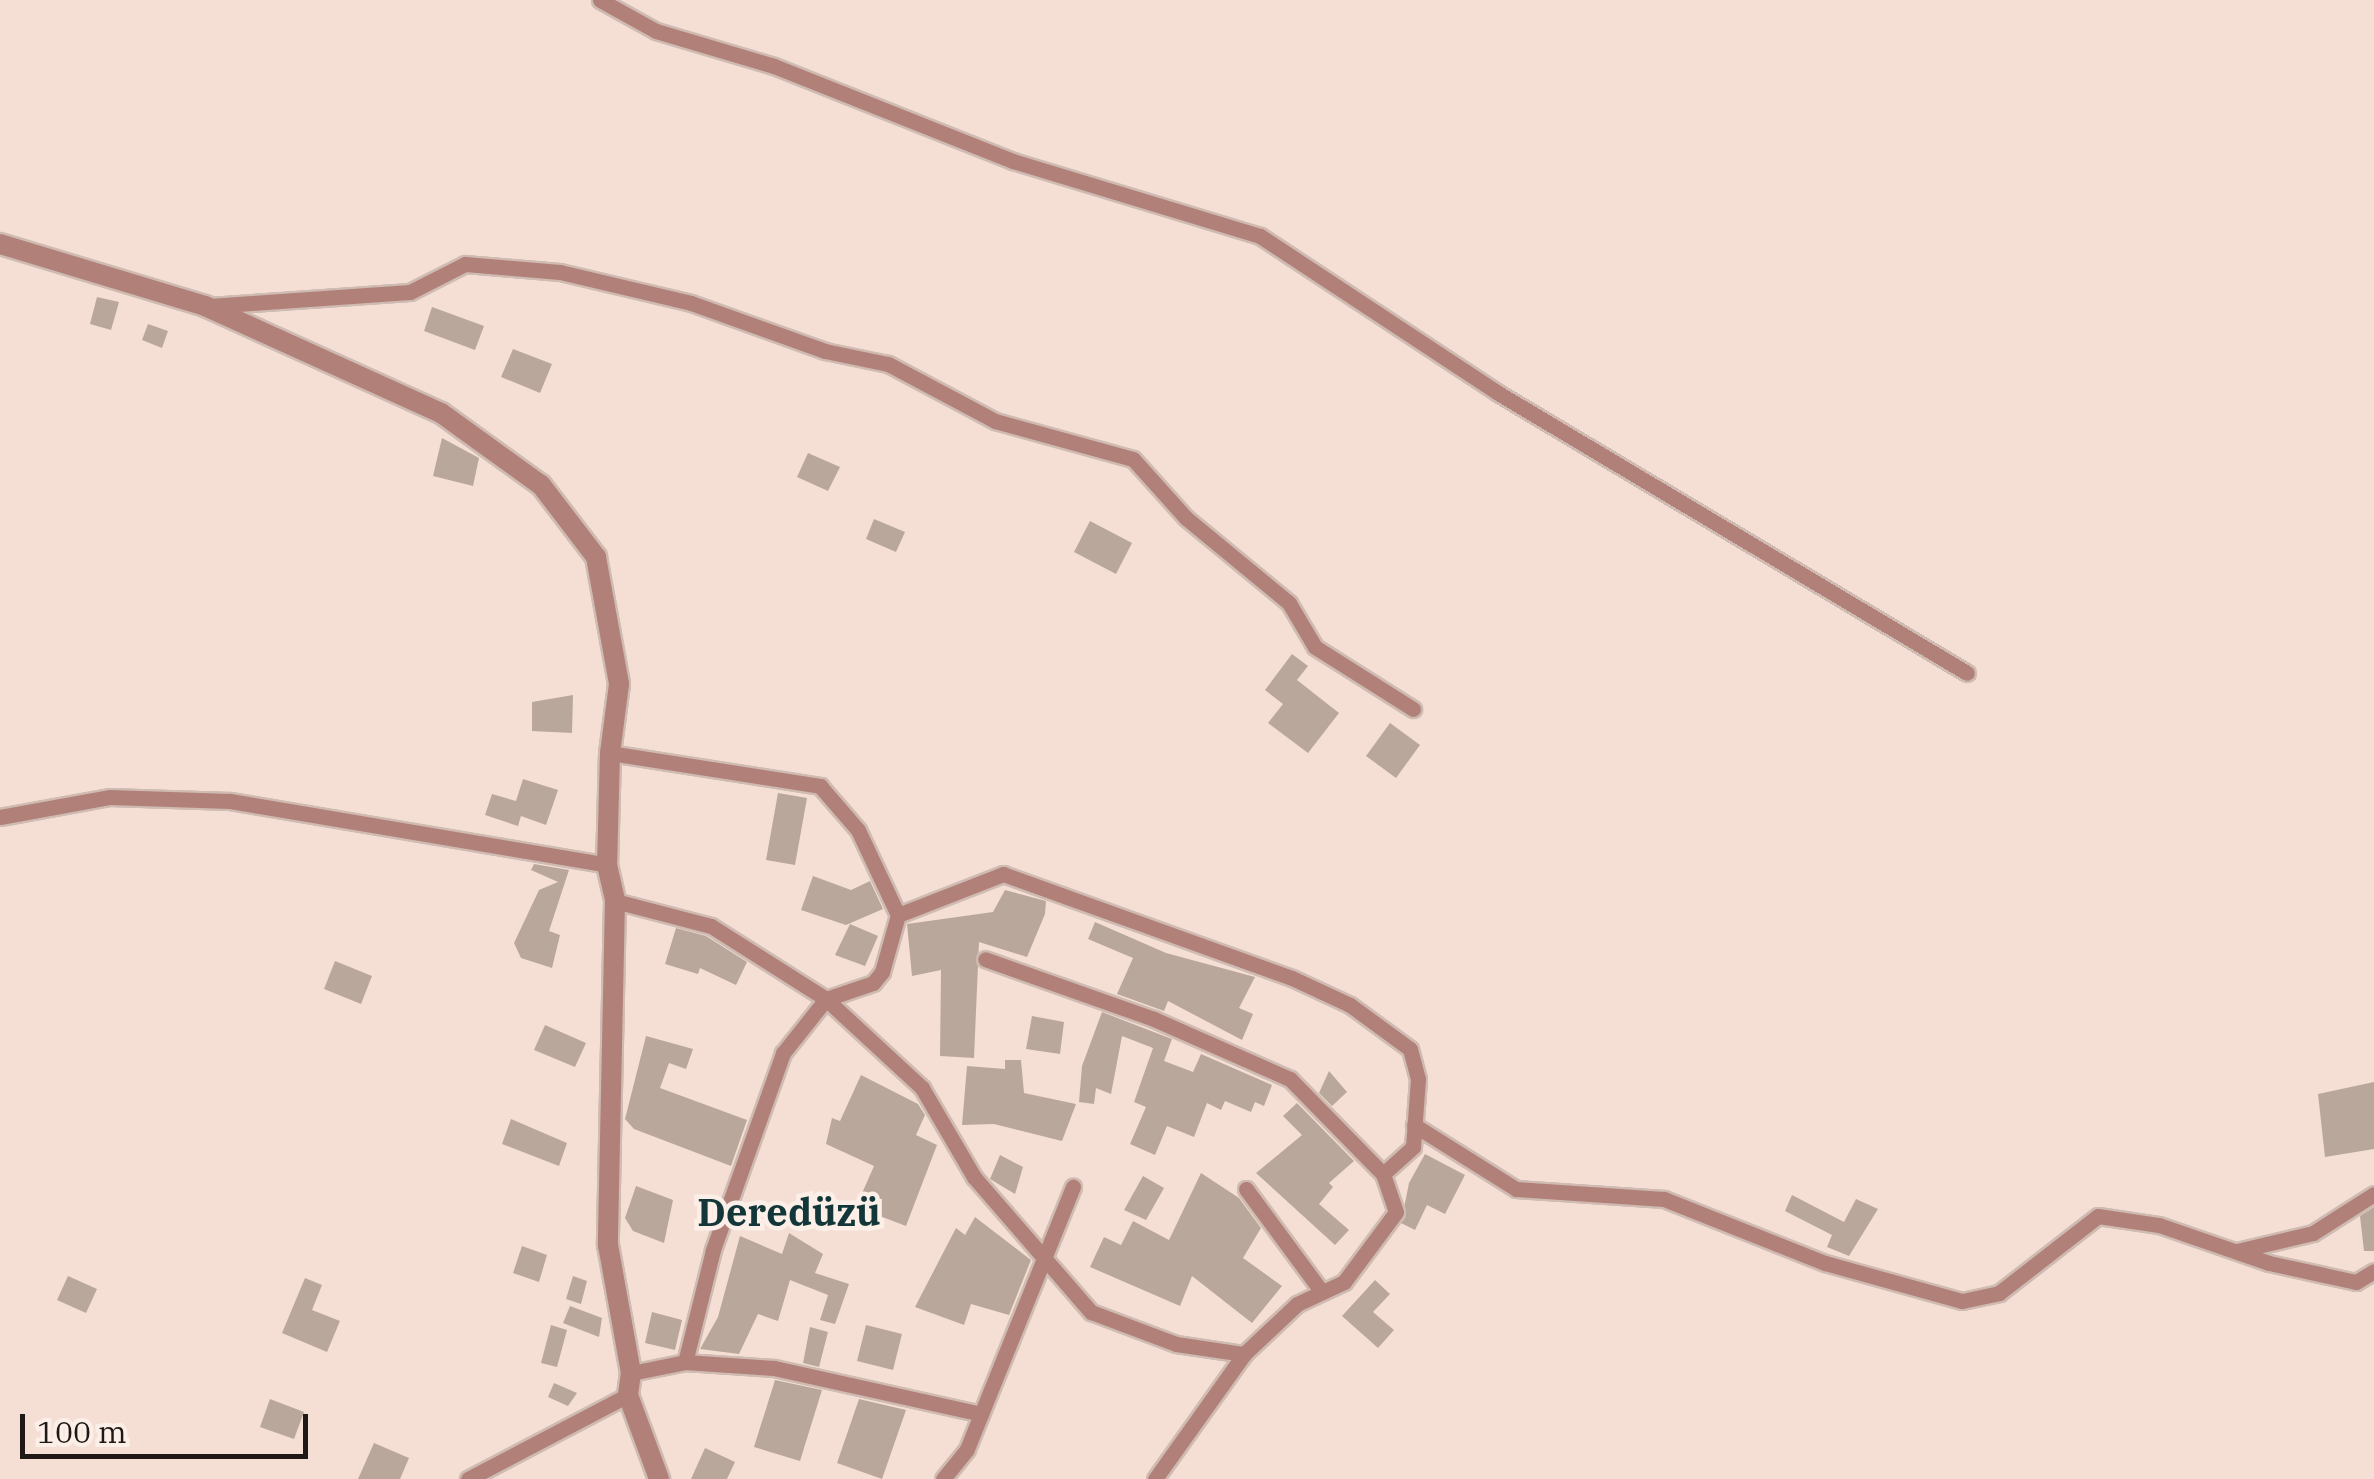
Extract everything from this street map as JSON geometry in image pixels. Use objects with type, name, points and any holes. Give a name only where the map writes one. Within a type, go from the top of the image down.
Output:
[{"type":"street","points":[[600,0],[656,31],[774,66],[1013,161],[1260,236],[1498,393],[1967,673]]},
{"type":"street","points":[[0,244],[205,306],[441,413],[541,485],[596,556],[619,684],[610,752],[608,865],[615,901],[608,1244],[630,1384],[659,1479]]},
{"type":"street","points":[[205,306],[410,292],[465,264],[522,269],[691,303],[825,351],[888,364],[995,421],[1132,459],[1186,518],[1289,602],[1315,647],[1414,709]]},
{"type":"street","points":[[610,752],[820,786],[858,830],[898,915],[882,972],[873,983],[826,998],[782,1054],[713,1250],[685,1362]]},
{"type":"street","points":[[0,818],[110,797],[230,801],[608,865]]},
{"type":"street","points":[[898,915],[1004,874],[1292,978],[1350,1005],[1410,1049],[1418,1079],[1412,1147],[1383,1174]]},
{"type":"street","points":[[615,901],[711,926],[826,998],[922,1088],[974,1177],[1042,1261],[1091,1312],[1176,1344],[1244,1354]]},
{"type":"street","points":[[985,958],[1154,1019],[1290,1079],[1383,1174],[1396,1212],[1344,1282],[1297,1304],[1244,1354],[1155,1479]]},
{"type":"street","points":[[1414,1125],[1516,1189],[1664,1199],[1825,1262],[1962,1302],[1999,1293],[2098,1216],[2159,1224],[2234,1252],[2356,1282],[2374,1271]]},
{"type":"street","points":[[944,1479],[967,1448],[1073,1188]]},
{"type":"street","points":[[1246,1189],[1322,1292]]},
{"type":"street","points":[[2234,1252],[2312,1233],[2374,1194]]},
{"type":"street","points":[[468,1479],[630,1384],[685,1362],[774,1368],[981,1414]]},
{"type":"building","points":[[97,297],[119,302],[111,330],[90,324]]},
{"type":"building","points":[[432,307],[484,326],[475,350],[424,331]]},
{"type":"building","points":[[148,324],[168,331],[162,348],[142,340]]},
{"type":"building","points":[[513,349],[552,364],[540,393],[501,377]]},
{"type":"building","points":[[442,438],[479,458],[473,486],[433,476]]},
{"type":"building","points":[[808,453],[840,467],[828,491],[797,477]]},
{"type":"building","points":[[874,519],[905,532],[896,552],[866,539]]},
{"type":"building","points":[[1090,521],[1132,543],[1116,574],[1074,552]]},
{"type":"building","points":[[1292,654],[1308,666],[1297,680],[1339,713],[1308,753],[1268,723],[1283,704],[1265,690]]},
{"type":"building","points":[[573,695],[572,733],[532,731],[532,702]]},
{"type":"building","points":[[1390,723],[1420,745],[1396,778],[1366,756]]},
{"type":"building","points":[[523,779],[558,790],[546,825],[521,816],[518,826],[485,815],[492,794],[516,801]]},
{"type":"building","points":[[778,793],[807,798],[795,865],[766,860]]},
{"type":"building","points":[[534,864],[569,870],[549,931],[560,935],[552,968],[521,958],[514,943],[539,890],[558,882],[531,870]]},
{"type":"building","points":[[813,876],[851,890],[870,881],[883,909],[846,925],[801,910]]},
{"type":"building","points":[[1005,890],[1046,901],[1045,914],[1027,957],[979,942],[974,1058],[940,1056],[941,970],[912,976],[907,924],[993,912]]},
{"type":"building","points":[[1095,922],[1166,953],[1255,977],[1239,1008],[1253,1014],[1242,1040],[1168,1001],[1164,1011],[1117,994],[1133,958],[1088,939]]},
{"type":"building","points":[[850,924],[878,936],[865,966],[835,955]]},
{"type":"building","points":[[676,928],[706,936],[747,962],[736,985],[700,968],[698,974],[665,964]]},
{"type":"building","points":[[335,961],[372,976],[361,1004],[324,989]]},
{"type":"building","points":[[1102,1012],[1172,1039],[1164,1061],[1193,1072],[1201,1054],[1272,1085],[1264,1106],[1255,1102],[1251,1112],[1225,1101],[1221,1110],[1207,1103],[1194,1137],[1167,1126],[1155,1155],[1130,1144],[1146,1107],[1134,1102],[1153,1048],[1122,1036],[1111,1094],[1096,1088],[1094,1104],[1079,1102],[1082,1066]]},
{"type":"building","points":[[1032,1016],[1064,1022],[1060,1054],[1026,1049]]},
{"type":"building","points":[[545,1025],[586,1043],[575,1067],[534,1050]]},
{"type":"building","points":[[646,1036],[693,1049],[686,1069],[669,1063],[660,1088],[747,1120],[731,1166],[634,1129],[625,1119]]},
{"type":"building","points":[[1005,1060],[1021,1060],[1024,1093],[1076,1104],[1062,1141],[994,1124],[962,1125],[967,1066],[1005,1069]]},
{"type":"building","points":[[1329,1071],[1347,1092],[1332,1106],[1319,1093]]},
{"type":"building","points":[[861,1075],[918,1104],[925,1115],[916,1135],[937,1145],[906,1226],[856,1207],[874,1166],[826,1144],[832,1118],[840,1121]]},
{"type":"building","points":[[2374,1082],[2374,1149],[2325,1157],[2318,1094]]},
{"type":"building","points":[[1297,1103],[1354,1161],[1329,1183],[1333,1187],[1319,1204],[1349,1230],[1335,1245],[1256,1173],[1302,1135],[1283,1116]]},
{"type":"building","points":[[511,1119],[567,1143],[559,1166],[502,1144]]},
{"type":"building","points":[[1425,1154],[1465,1175],[1445,1214],[1427,1205],[1415,1230],[1401,1223],[1409,1183]]},
{"type":"building","points":[[1000,1155],[1023,1167],[1015,1194],[990,1179]]},
{"type":"building","points":[[1201,1173],[1239,1198],[1261,1228],[1243,1258],[1282,1286],[1252,1323],[1192,1276],[1180,1306],[1090,1267],[1104,1237],[1121,1245],[1133,1221],[1169,1240]]},
{"type":"building","points":[[1143,1176],[1164,1188],[1146,1220],[1124,1210]]},
{"type":"building","points":[[636,1186],[673,1200],[664,1243],[633,1231],[625,1218]]},
{"type":"building","points":[[1792,1195],[1844,1222],[1856,1199],[1878,1209],[1849,1256],[1827,1247],[1832,1235],[1785,1211]]},
{"type":"building","points":[[2374,1207],[2374,1251],[2364,1251],[2360,1216]]},
{"type":"building","points":[[975,1217],[1031,1260],[1009,1315],[971,1304],[964,1325],[915,1307],[956,1228],[965,1235]]},
{"type":"building","points":[[789,1233],[823,1254],[815,1273],[849,1284],[835,1324],[820,1320],[828,1295],[790,1280],[778,1321],[758,1314],[739,1354],[700,1349],[718,1317],[740,1236],[782,1254]]},
{"type":"building","points":[[522,1246],[547,1255],[539,1282],[513,1273]]},
{"type":"building","points":[[68,1276],[97,1289],[86,1313],[57,1300]]},
{"type":"building","points":[[573,1276],[587,1281],[581,1304],[566,1299]]},
{"type":"building","points":[[305,1278],[322,1285],[312,1310],[340,1321],[327,1352],[282,1333]]},
{"type":"building","points":[[1375,1280],[1390,1294],[1373,1312],[1394,1330],[1378,1348],[1342,1316]]},
{"type":"building","points":[[570,1306],[602,1318],[599,1337],[563,1323]]},
{"type":"building","points":[[652,1312],[682,1320],[675,1350],[645,1343]]},
{"type":"building","points":[[551,1325],[567,1330],[557,1367],[541,1363]]},
{"type":"building","points":[[866,1325],[902,1334],[893,1370],[857,1361]]},
{"type":"building","points":[[810,1327],[828,1332],[819,1367],[803,1363]]},
{"type":"building","points":[[775,1380],[822,1390],[800,1461],[754,1447]]},
{"type":"building","points":[[554,1383],[577,1393],[568,1406],[548,1397]]},
{"type":"building","points":[[270,1399],[304,1412],[294,1439],[260,1427]]},
{"type":"building","points":[[859,1399],[906,1410],[882,1479],[837,1463]]},
{"type":"building","points":[[374,1443],[409,1458],[400,1479],[358,1479]]},
{"type":"building","points":[[705,1448],[735,1462],[727,1479],[691,1479]]},
{"type":"district","name":"Deredüzü","points":[[789,1212]]}]
